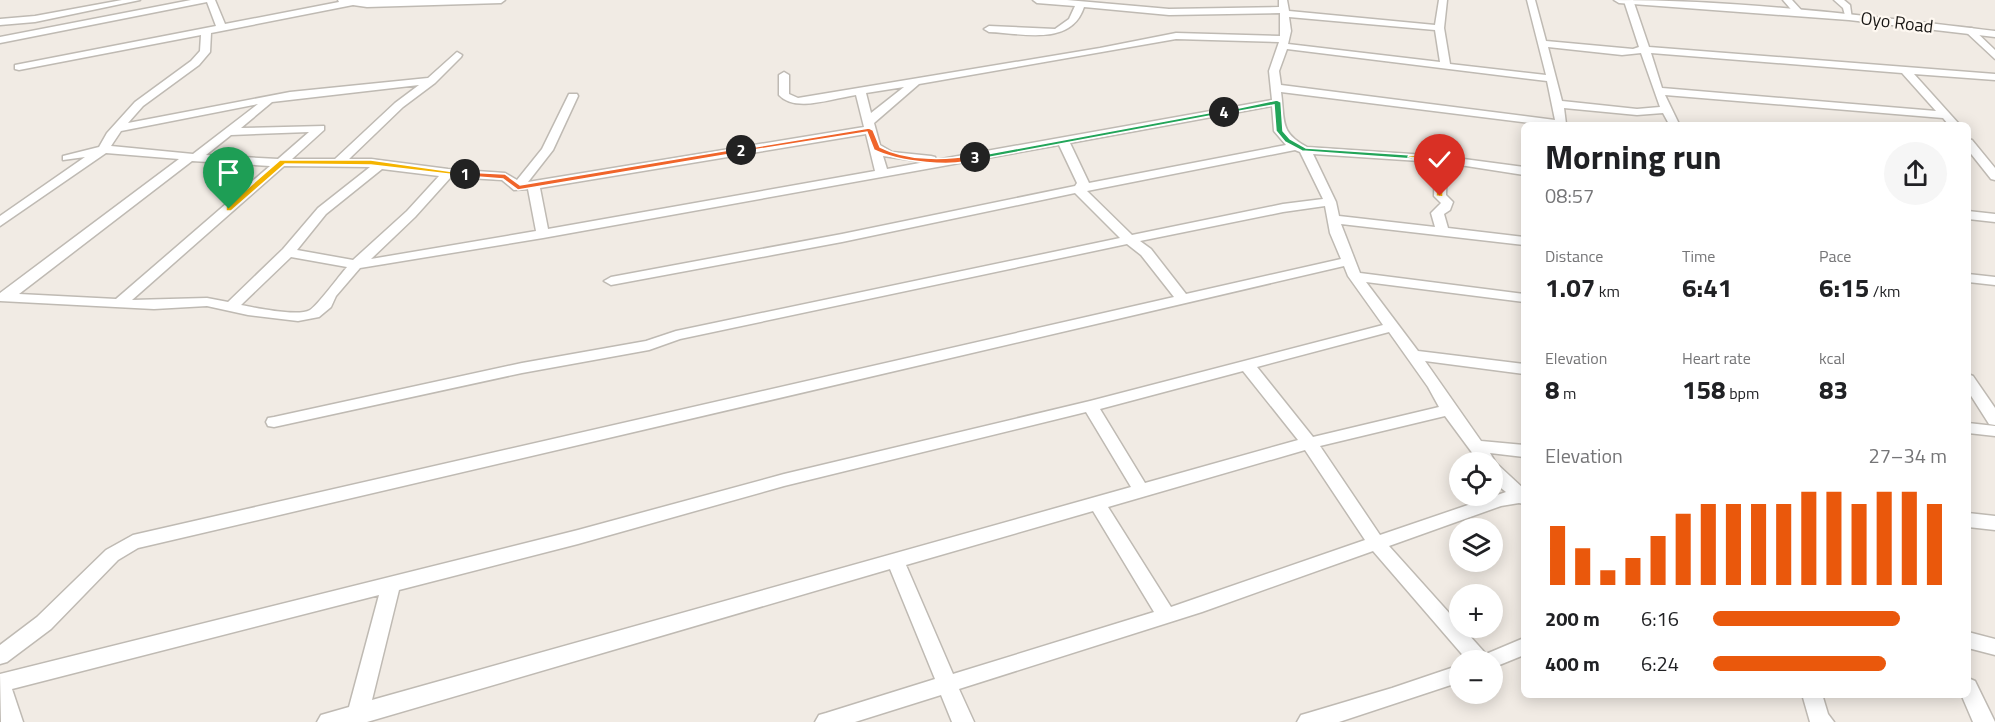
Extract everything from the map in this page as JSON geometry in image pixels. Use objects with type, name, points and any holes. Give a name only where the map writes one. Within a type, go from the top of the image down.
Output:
[{"type":"street","points":[[86,0],[99,6]]},
{"type":"street","points":[[0,22],[35,19],[136,0]]},
{"type":"street","points":[[0,40],[205,0]]},
{"type":"street","points":[[211,0],[222,28]]},
{"type":"street","points":[[19,67],[222,28],[346,1],[382,4],[501,0]]},
{"type":"street","points":[[1037,0],[1169,12],[1285,8],[1438,28]]},
{"type":"street","points":[[1443,0],[1438,28],[1446,67]]},
{"type":"street","points":[[1531,0],[1559,104],[1561,122]]},
{"type":"street","points":[[1624,0],[1658,92],[1673,122]]},
{"type":"street","name":"Oyo Road","points":[[1624,0],[1850,16],[1995,34]]},
{"type":"street","points":[[1787,0],[1798,12]]},
{"type":"street","points":[[1838,0],[1847,7],[1850,16]]},
{"type":"street","points":[[989,29],[1056,32],[1064,29],[1074,20],[1080,4]]},
{"type":"street","points":[[1285,8],[1284,43],[1274,71],[1280,131],[1288,141],[1300,148],[1330,202],[1332,219],[1355,276],[1481,452]]},
{"type":"street","points":[[1970,30],[1995,56]]},
{"type":"street","points":[[0,222],[104,149],[117,128],[139,104],[200,58],[205,52],[206,31]]},
{"type":"street","points":[[784,75],[784,95],[789,99],[798,100],[1176,36],[1284,43],[1446,67],[1552,79]]},
{"type":"street","points":[[1541,43],[1622,52],[1643,49],[1995,77]]},
{"type":"street","points":[[339,162],[399,105],[431,81],[457,55]]},
{"type":"street","points":[[1905,70],[1951,120]]},
{"type":"street","points":[[66,158],[104,149],[283,162],[371,163],[448,173],[505,177],[518,187],[869,126],[889,103],[920,80]]},
{"type":"street","points":[[117,128],[313,92],[431,81]]},
{"type":"street","points":[[1276,88],[1545,122]]},
{"type":"street","points":[[860,91],[877,148],[876,157],[882,174]]},
{"type":"street","points":[[1658,92],[1951,120]]},
{"type":"street","points":[[518,187],[547,150],[573,96]]},
{"type":"street","points":[[2,298],[230,132],[268,100]]},
{"type":"street","points":[[288,252],[356,265],[1064,142],[1277,102]]},
{"type":"street","points":[[1559,104],[1637,112],[1666,110]]},
{"type":"street","points":[[120,303],[320,128],[230,132]]},
{"type":"street","points":[[1064,142],[1083,183],[1079,190]]},
{"type":"street","points":[[1971,146],[1995,176]]},
{"type":"street","points":[[877,148],[889,155],[902,157],[958,160]]},
{"type":"street","points":[[611,281],[1300,148],[1441,159],[1521,171]]},
{"type":"street","points":[[1441,159],[1440,196],[1447,202],[1446,207],[1437,213],[1443,232]]},
{"type":"street","points":[[1971,162],[1984,164]]},
{"type":"street","points":[[231,307],[288,252],[322,212],[379,165]]},
{"type":"street","points":[[2,298],[154,305],[207,302],[248,311],[298,317],[314,314],[326,304],[330,295],[356,265],[411,214],[448,173]]},
{"type":"street","points":[[534,185],[543,234]]},
{"type":"street","points":[[1079,190],[1160,267],[1184,299]]},
{"type":"street","points":[[274,422],[522,368],[650,345],[676,335],[1283,208],[1330,202]]},
{"type":"street","points":[[1971,215],[1995,218]]},
{"type":"street","points":[[1332,219],[1521,241]]},
{"type":"street","points":[[0,656],[44,623],[112,555],[133,542],[1348,261]]},
{"type":"street","points":[[1355,276],[1521,298]]},
{"type":"street","points":[[1971,278],[1995,281]]},
{"type":"street","points":[[12,722],[0,684],[578,537],[784,480],[1090,406],[1392,327]]},
{"type":"street","points":[[1413,355],[1521,369]]},
{"type":"street","points":[[1248,365],[1309,443],[1377,544],[1470,650]]},
{"type":"street","points":[[1971,384],[1995,420]]},
{"type":"street","points":[[1090,406],[1142,492]]},
{"type":"street","points":[[328,722],[357,718],[895,560],[1098,505],[1309,443],[1449,410]]},
{"type":"street","points":[[1971,428],[1995,431]]},
{"type":"street","points":[[1477,446],[1521,451]]},
{"type":"street","points":[[1503,480],[1521,495]]},
{"type":"street","points":[[826,722],[1167,616],[1499,500],[1521,497]]},
{"type":"street","points":[[1098,505],[1167,616]]},
{"type":"street","points":[[1971,520],[1995,524]]},
{"type":"street","points":[[895,560],[963,722]]},
{"type":"street","points":[[357,718],[391,583]]},
{"type":"street","points":[[1971,641],[1995,647]]},
{"type":"street","points":[[1503,655],[1521,647]]},
{"type":"street","points":[[1308,722],[1449,677]]},
{"type":"street","points":[[1971,694],[1984,722]]},
{"type":"street","points":[[1813,698],[1818,721]]},
{"type":"route","points":[[229,209],[283,162],[371,163],[448,173],[505,177],[518,187],[869,130],[877,148],[889,155],[919,159],[958,160],[1277,102],[1280,131],[1288,141],[1305,150],[1441,159],[1440,196]]}]
